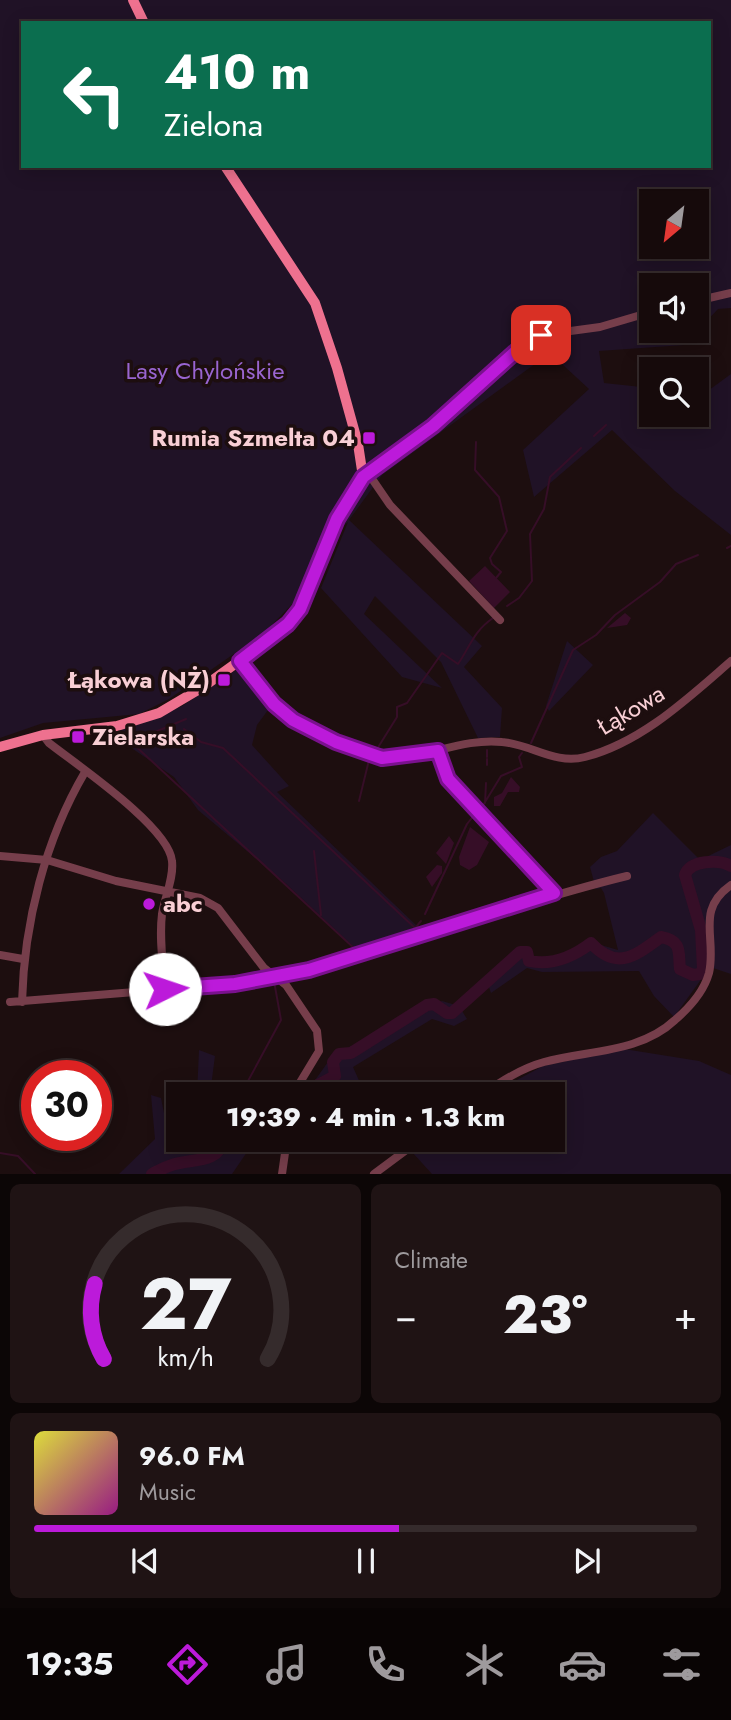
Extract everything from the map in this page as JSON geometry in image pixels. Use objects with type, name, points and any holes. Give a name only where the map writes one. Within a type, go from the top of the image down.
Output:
[{"type":"street","points":[[133,0],[143,21]]},
{"type":"street","points":[[226,168],[315,303],[337,368],[365,475],[390,505],[500,620]]},
{"type":"street","points":[[709,298],[731,293]]},
{"type":"street","points":[[0,747],[43,735],[117,726],[148,717],[180,702],[279,631],[300,609],[337,519],[365,475],[433,426],[523,345],[541,335],[600,327],[639,316]]},
{"type":"street","name":"Łąkowa","points":[[240,661],[274,704],[293,720],[336,742],[382,758],[482,742],[504,742],[558,758],[584,757],[646,730],[731,661]]},
{"type":"street","points":[[43,735],[49,743],[161,836],[172,857],[162,936],[165,989]]},
{"type":"street","points":[[438,751],[448,779],[554,893]]},
{"type":"street","points":[[22,1002],[23,960],[47,860],[65,805],[85,772]]},
{"type":"street","points":[[0,856],[47,860],[116,881],[200,898],[218,908],[264,968],[286,985],[317,1031],[320,1042],[314,1064],[301,1082]]},
{"type":"street","points":[[10,1002],[235,984],[274,975],[283,976],[353,957],[554,893],[626,876]]},
{"type":"street","points":[[503,1082],[527,1068],[570,1056],[623,1047],[652,1035],[676,1020],[698,995],[708,975],[709,913],[715,899],[731,885]]},
{"type":"street","points":[[0,955],[23,960]]},
{"type":"street","points":[[282,1174],[285,1152]]},
{"type":"street","points":[[374,1174],[404,1152]]},
{"type":"green space","name":"Lasy Chylońskie","points":[[0,0],[731,0],[731,308],[718,309],[709,319],[709,273],[639,273],[639,343],[686,343],[599,351],[604,383],[639,387],[639,427],[709,427],[709,390],[731,374],[731,535],[675,491],[612,430],[534,497],[523,450],[589,389],[550,353],[382,475],[349,520],[482,646],[464,667],[502,708],[500,737],[478,738],[441,662],[375,596],[364,614],[442,688],[402,677],[321,588],[348,522],[321,546],[300,596],[264,633],[169,699],[139,714],[43,723],[0,738]]},
{"type":"green space","points":[[567,641],[593,665],[549,711],[546,706]]},
{"type":"green space","points":[[236,670],[268,710],[257,725],[252,745],[289,786],[277,792],[417,926],[358,951],[284,882],[198,810],[174,777],[111,734],[182,706]]},
{"type":"green space","points":[[653,813],[700,860],[731,845],[731,974],[710,967],[674,1017],[654,996],[639,971],[542,972],[527,968],[491,993],[489,987],[499,969],[522,954],[541,957],[561,955],[576,950],[593,939],[601,945],[618,950],[604,893],[601,888],[596,889],[590,867],[601,857],[617,851]]},
{"type":"green space","points":[[442,1001],[459,1006],[467,1019],[454,1026],[432,1019],[353,1067],[360,1082],[314,1082],[333,1055]]},
{"type":"green space","points":[[624,1049],[699,1061],[731,1075],[731,1174],[432,1174],[412,1152],[565,1152],[565,1082],[513,1082],[543,1066]]},
{"type":"green space","points":[[199,1050],[215,1056],[212,1082],[198,1082]]},
{"type":"green space","points":[[151,1095],[161,1098],[166,1123],[166,1152],[247,1152],[232,1174],[119,1174],[155,1139]]},
{"type":"shaded area","points":[[485,566],[510,592],[494,608],[469,581]]},
{"type":"shaded area","points":[[625,613],[631,618],[627,625],[607,628]]},
{"type":"shaded area","points":[[511,777],[520,787],[519,792],[508,792],[500,806],[494,806],[494,797],[502,793]]},
{"type":"shaded area","points":[[470,827],[489,842],[477,865],[469,870],[460,865],[459,857]]},
{"type":"shaded area","points":[[449,836],[454,843],[446,864],[436,853]]},
{"type":"shaded area","points":[[437,865],[442,866],[442,873],[432,887],[426,877]]},
{"type":"waterway","points":[[594,436],[606,425]]},
{"type":"waterway","points":[[476,442],[475,470],[499,497],[507,531],[490,558],[492,564],[501,572],[496,578]]},
{"type":"waterway","points":[[507,606],[519,598],[532,581],[530,534],[544,509],[550,477],[581,448]]},
{"type":"waterway","points":[[727,548],[731,546]]},
{"type":"waterway","points":[[531,743],[573,650],[596,635],[615,615],[660,582],[676,564],[698,555]]},
{"type":"waterway","points":[[377,749],[397,717],[397,707],[407,703],[442,653],[458,664],[477,634],[493,618]]},
{"type":"waterway","points":[[148,735],[186,719]]},
{"type":"waterway","points":[[184,729],[201,742],[223,748],[416,929]]},
{"type":"waterway","points":[[130,741],[356,950]]},
{"type":"waterway","points":[[487,750],[487,757]]},
{"type":"waterway","points":[[482,807],[501,776],[522,767],[519,757],[522,753]]},
{"type":"waterway","points":[[487,759],[487,765]]},
{"type":"waterway","points":[[359,801],[369,760]]},
{"type":"waterway","points":[[485,803],[486,783]]},
{"type":"waterway","points":[[425,914],[467,824],[475,814]]},
{"type":"waterway","points":[[314,851],[321,915]]},
{"type":"waterway","points":[[324,1082],[335,1076],[333,1062],[339,1054],[351,1053],[427,1005],[434,1004],[447,1013],[452,1013],[520,952],[527,952],[529,961],[555,961],[570,956],[591,943],[609,957],[626,958],[661,937],[673,941],[678,948],[680,969],[693,975],[700,974],[703,969],[701,930],[685,875],[693,866],[705,862],[719,862],[731,866]]},
{"type":"waterway","points":[[392,939],[411,933],[421,921]]},
{"type":"waterway","points":[[338,956],[384,941]]},
{"type":"waterway","points":[[317,962],[332,957]]},
{"type":"waterway","points":[[279,971],[314,963]]},
{"type":"waterway","points":[[247,1082],[281,1020],[274,981]]},
{"type":"waterway","points":[[152,1174],[179,1163],[210,1157],[217,1152]]},
{"type":"waterway","points":[[0,1153],[18,1156],[35,1174]]},
{"type":"place","name":"Rumia Szmelta 04","points":[[369,438]]},
{"type":"place","name":"Łąkowa (NŻ)","points":[[224,680]]},
{"type":"place","name":"Zielarska","points":[[78,737]]},
{"type":"place","name":"abc","points":[[149,904]]},
{"type":"route","points":[[165,989],[235,984],[309,970],[554,893],[448,779],[440,764],[438,751],[382,758],[336,742],[293,720],[274,704],[240,661],[288,624],[300,609],[337,519],[363,477],[433,426],[523,345],[541,335]]}]
